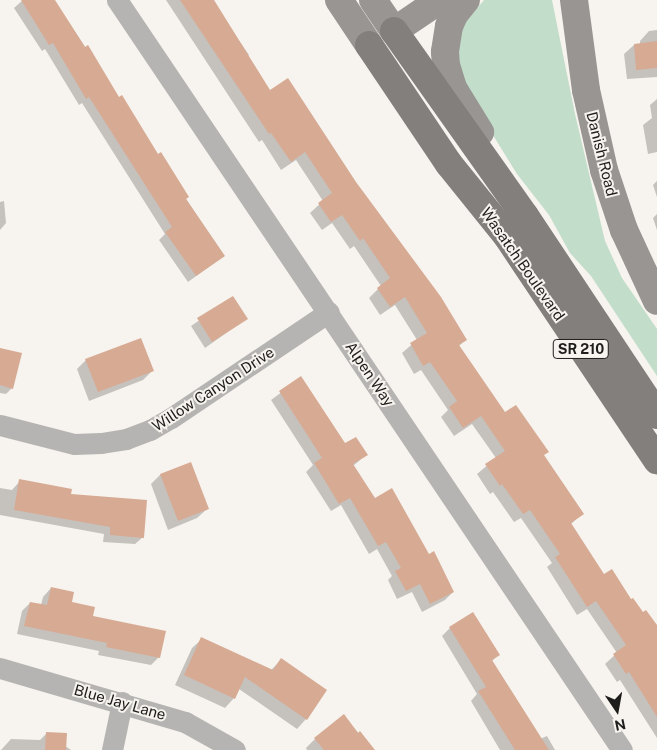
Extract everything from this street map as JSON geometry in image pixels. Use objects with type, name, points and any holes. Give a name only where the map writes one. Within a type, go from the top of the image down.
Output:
[{"type":"main road","name":"Wasatch Boulevard","points":[[339,0],[449,164],[507,236],[657,460]]},
{"type":"main road","name":"SR 210","points":[[373,0],[394,31]]},
{"type":"main road","points":[[440,0],[394,31],[397,56],[404,72],[464,162],[507,236]]},
{"type":"main road","name":"Wasatch Boulevard","points":[[466,0],[454,15],[446,39],[445,52],[448,77],[525,216]]},
{"type":"main road","name":"Danish Road","points":[[574,0],[586,90],[604,170],[624,230],[657,301]]},
{"type":"main road","name":"Wasatch Boulevard","points":[[394,31],[525,216],[657,415]]},
{"type":"street","name":"Alpen Way","points":[[117,0],[329,312],[622,750]]},
{"type":"street","name":"Willow Canyon Drive","points":[[0,426],[74,444],[101,443],[126,439],[150,430],[171,418],[329,312]]},
{"type":"street","name":"Blue Jay Lane","points":[[0,668],[122,702],[185,722],[235,750]]},
{"type":"street","points":[[112,750],[122,702]]},
{"type":"green space","points":[[484,0],[552,0],[575,114],[605,241],[622,278],[657,329],[657,376],[591,276],[570,253],[549,215],[517,174],[464,88],[456,42],[465,23]]},
{"type":"building","points":[[21,0],[55,0],[85,47],[88,45],[119,97],[122,95],[158,154],[161,152],[189,197],[186,199],[225,256],[196,276],[165,232],[172,227],[89,97],[86,99],[53,43],[49,45]]},
{"type":"building","points":[[180,0],[214,0],[270,90],[288,78],[356,182],[441,297],[467,340],[459,345],[505,412],[516,405],[549,452],[544,455],[584,514],[571,523],[604,574],[612,569],[631,599],[633,598],[643,612],[646,610],[657,625],[657,717],[629,672],[626,674],[613,654],[626,645],[596,601],[587,607],[555,557],[560,554],[530,510],[523,514],[485,464],[505,451],[481,416],[463,428],[449,407],[457,401],[430,362],[423,366],[410,343],[427,333],[405,297],[390,307],[377,288],[390,278],[363,238],[360,241],[342,215],[331,222],[318,203],[332,193],[305,152],[291,162],[271,133],[269,134]]},
{"type":"building","points":[[657,41],[657,68],[636,70],[634,44]]},
{"type":"building","points":[[233,296],[248,319],[212,342],[197,318]]},
{"type":"building","points":[[141,338],[154,371],[98,392],[85,359]]},
{"type":"building","points":[[0,348],[22,353],[13,389],[0,385]]},
{"type":"building","points":[[301,376],[345,443],[356,437],[368,455],[353,464],[375,498],[392,488],[429,554],[434,551],[454,592],[430,604],[420,584],[406,591],[395,571],[401,568],[386,542],[378,546],[350,498],[339,504],[314,463],[322,458],[279,391]]},
{"type":"building","points":[[191,462],[209,509],[178,521],[160,474]]},
{"type":"building","points":[[19,479],[72,489],[71,494],[147,500],[144,538],[110,535],[110,527],[14,510]]},
{"type":"building","points":[[51,587],[74,592],[72,602],[95,607],[93,616],[166,631],[160,658],[106,647],[107,643],[24,626],[30,602],[47,605]]},
{"type":"building","points":[[473,612],[500,655],[492,660],[549,750],[515,750],[478,691],[486,687],[449,627]]},
{"type":"building","points":[[201,637],[273,670],[281,658],[327,690],[307,720],[245,677],[235,699],[184,675]]},
{"type":"building","points":[[344,714],[358,733],[360,731],[375,750],[324,750],[314,738]]},
{"type":"building","points":[[46,732],[67,733],[66,750],[45,750]]}]
